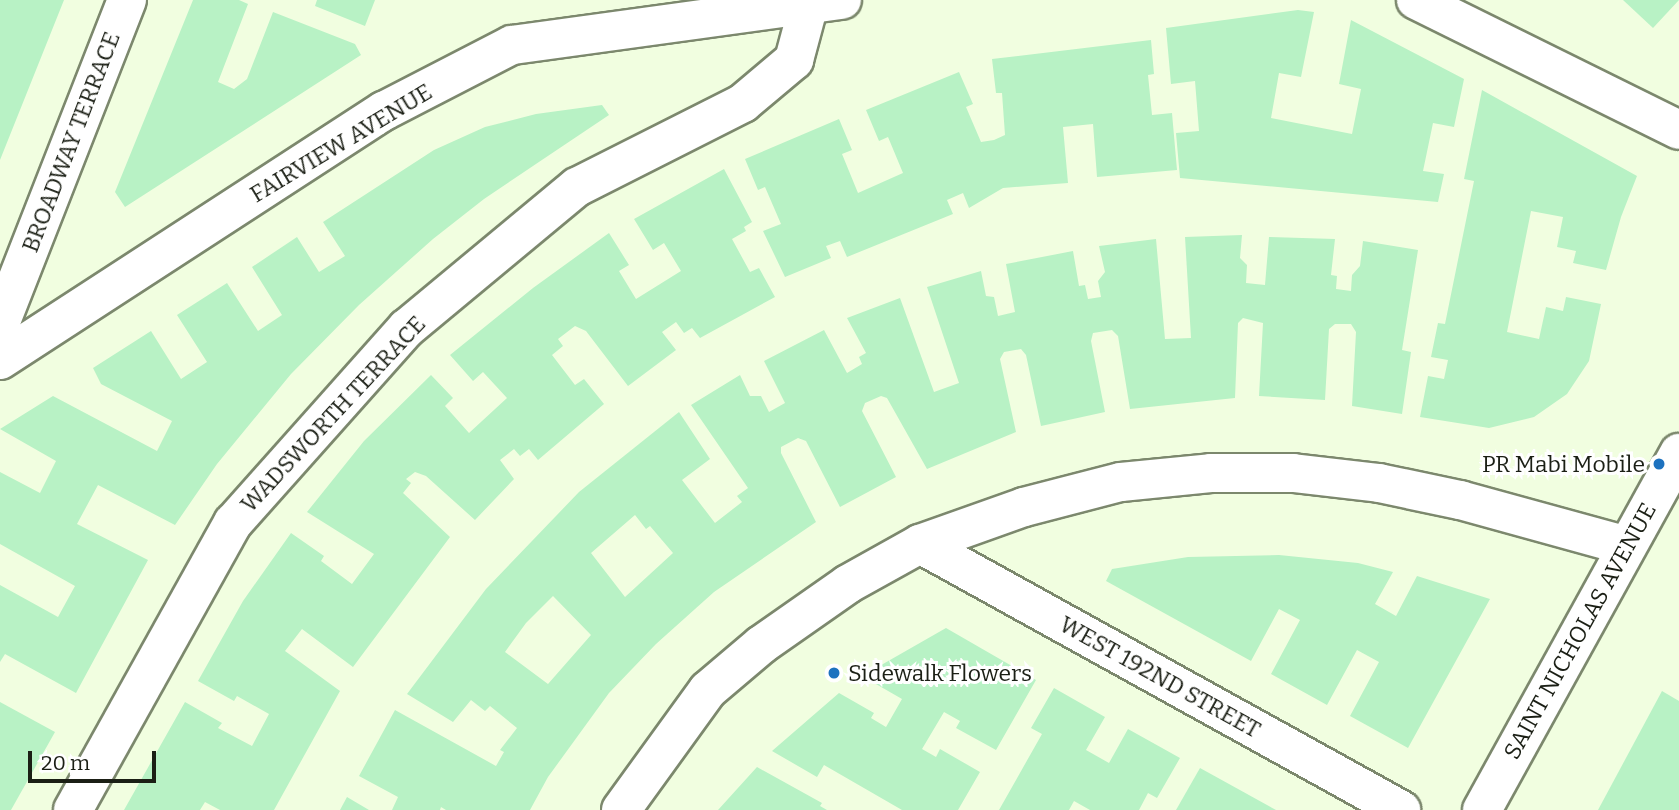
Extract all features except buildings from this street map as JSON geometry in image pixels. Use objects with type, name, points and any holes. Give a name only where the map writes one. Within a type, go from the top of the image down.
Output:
[{"type":"street","name":"BROADWAY TERRACE","points":[[0,324],[127,0]]},
{"type":"street","points":[[1416,0],[1679,130]]},
{"type":"street","name":"FAIRVIEW AVENUE","points":[[0,360],[384,111],[512,45],[825,2]]},
{"type":"street","name":"WADSWORTH TERRACE","points":[[73,810],[233,523],[407,328],[577,187],[743,103],[794,60],[825,2]]},
{"type":"street","name":"SAINT NICHOLAS AVENUE","points":[[1482,810],[1679,453]]},
{"type":"street","points":[[621,810],[708,690],[761,645],[849,584],[920,544],[1024,507],[1121,482],[1211,473],[1293,473],[1406,488],[1627,546]]},
{"type":"street","name":"WEST 192ND STREET","points":[[920,544],[1401,810]]},
{"type":"place","name":"PR Mabi Mobile","points":[[1659,464]]},
{"type":"place","name":"Sidewalk Flowers","points":[[834,673]]}]
